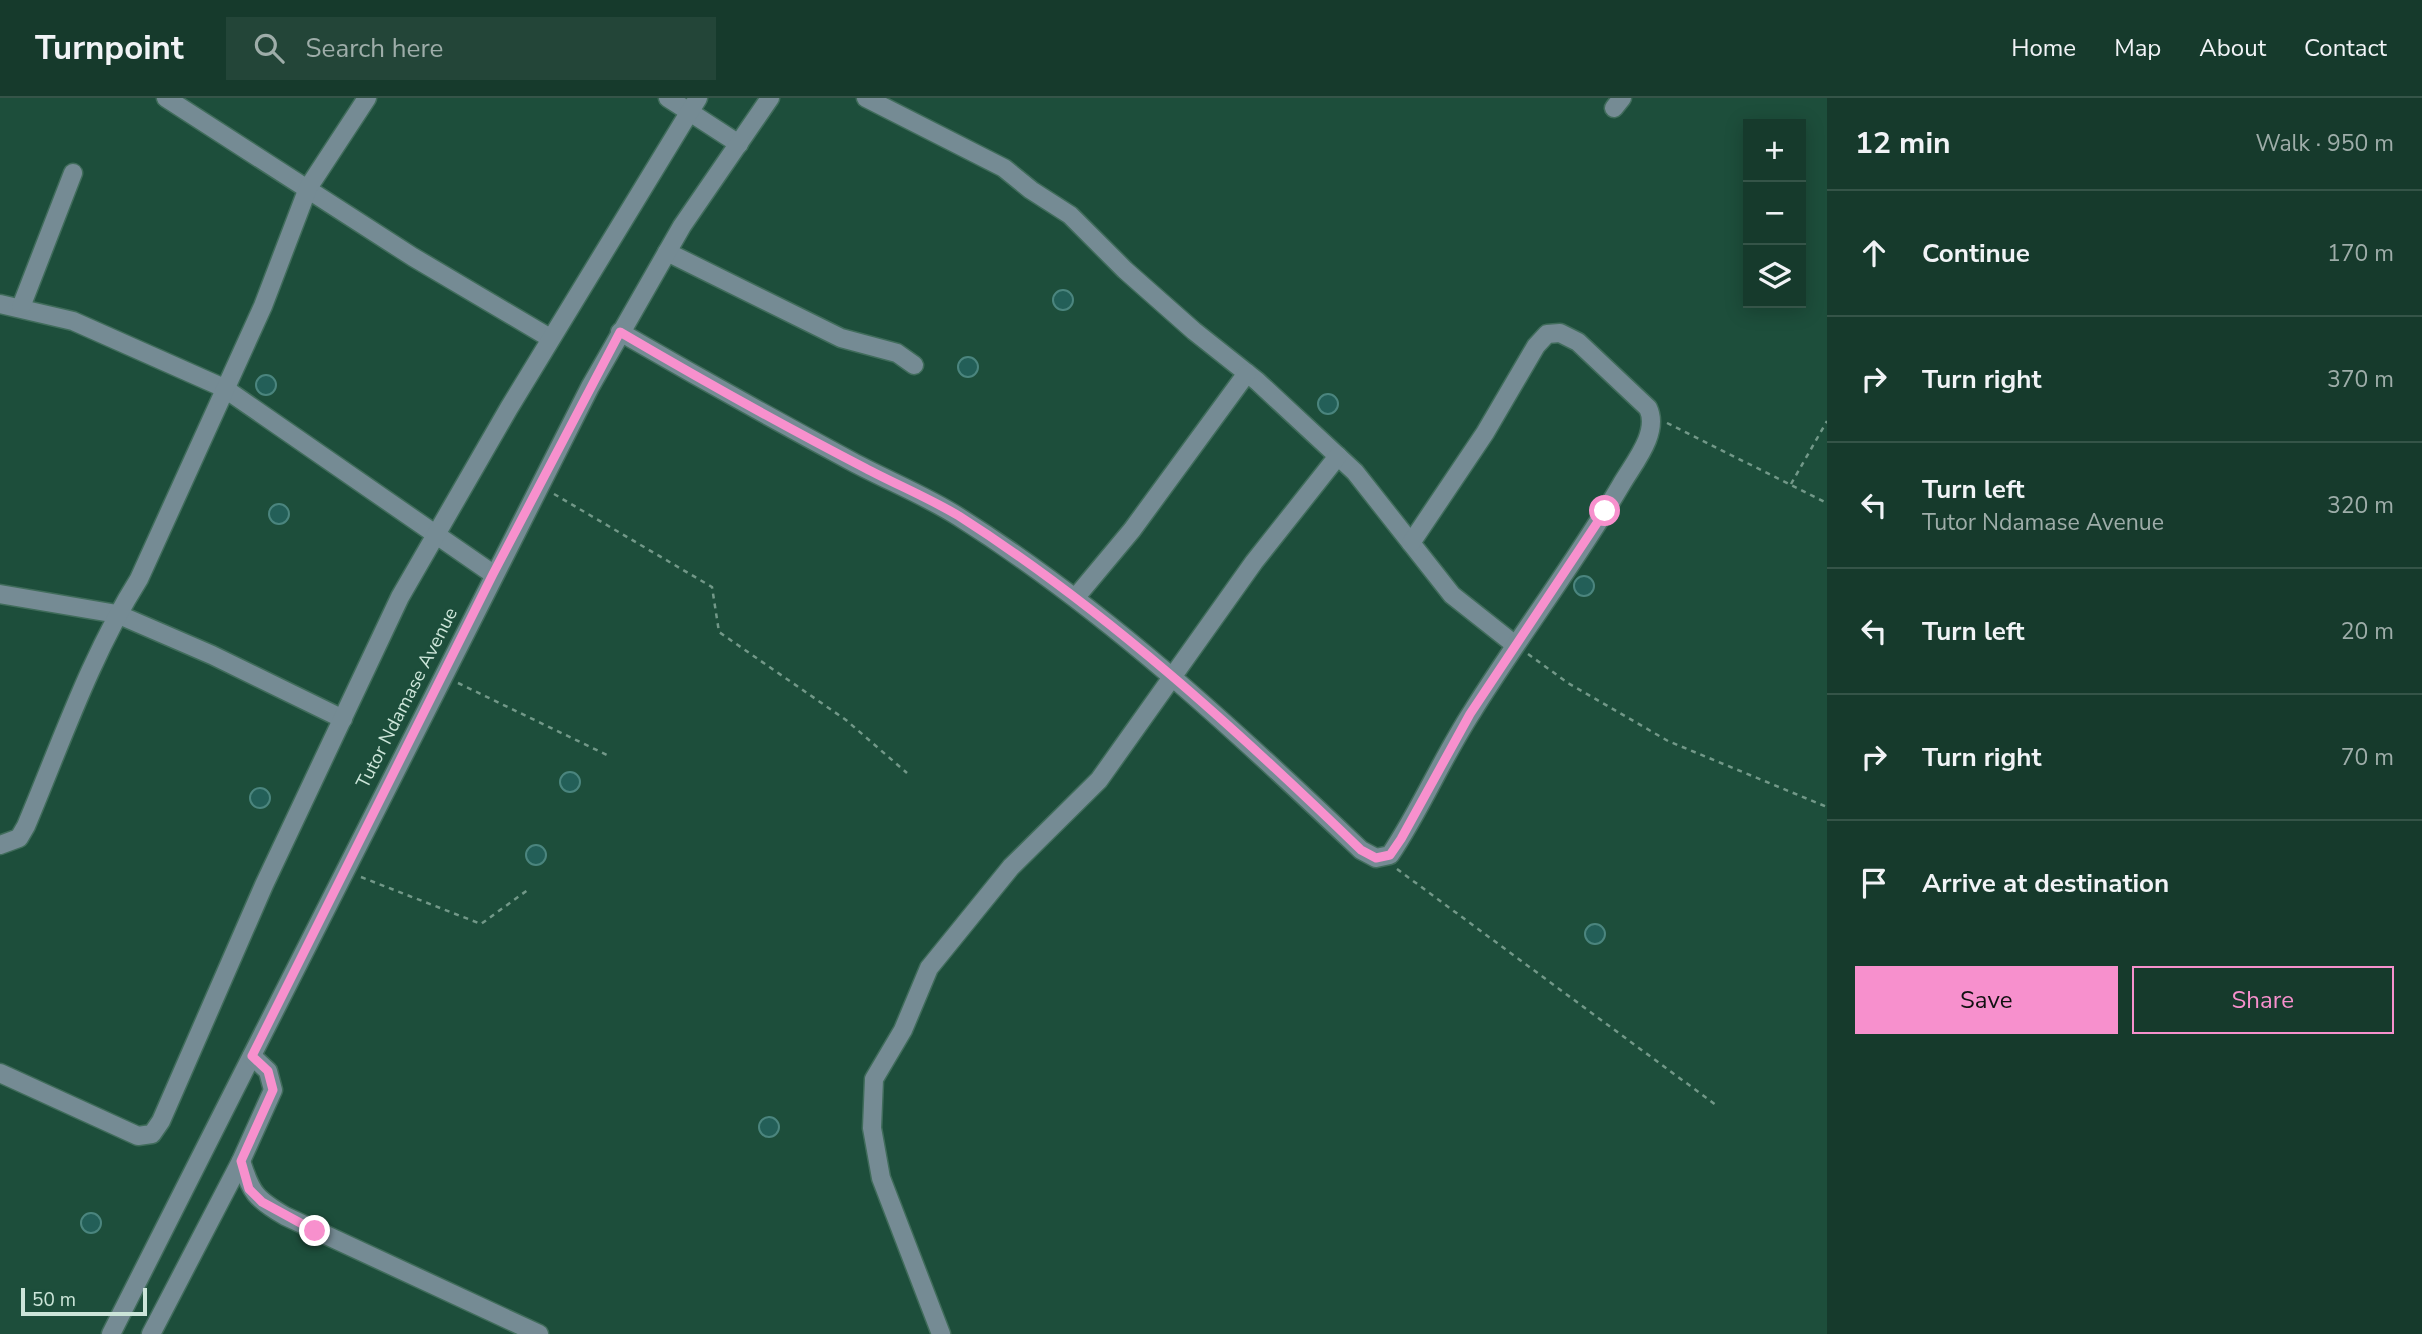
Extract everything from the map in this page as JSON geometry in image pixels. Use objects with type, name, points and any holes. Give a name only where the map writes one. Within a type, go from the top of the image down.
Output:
[{"type":"street","points":[[166,98],[413,257],[550,338]]},
{"type":"street","points":[[0,845],[19,838],[26,826],[117,614],[139,579],[262,306],[307,188],[367,98]]},
{"type":"street","points":[[668,98],[694,106],[738,144]]},
{"type":"street","name":"Tutor Ndamase Avenue","points":[[111,1334],[493,574],[620,332],[667,252],[770,98]]},
{"type":"street","points":[[866,98],[1004,168],[1031,190],[1070,215],[1194,331],[1247,373],[1338,456],[1354,472],[1452,595],[1514,644]]},
{"type":"street","points":[[0,1073],[138,1136],[152,1134],[162,1121],[264,886],[400,597],[550,338],[694,106]]},
{"type":"street","points":[[21,307],[73,173]]},
{"type":"street","points":[[667,252],[841,338],[897,353],[914,365]]},
{"type":"street","points":[[0,303],[74,321],[224,388],[306,442],[374,494],[493,574]]},
{"type":"street","points":[[620,332],[771,418],[956,514],[1076,597],[1172,678],[1370,857],[1383,858],[1390,855],[1401,839],[1455,737],[1514,644],[1605,511],[1645,443],[1652,416],[1638,398],[1578,342],[1560,333],[1547,334],[1532,352],[1485,433],[1411,544]]},
{"type":"street","points":[[1076,597],[1132,530],[1247,373]]},
{"type":"street","points":[[941,1334],[880,1178],[872,1128],[874,1079],[903,1030],[929,968],[1011,867],[1099,780],[1254,562],[1338,456]]},
{"type":"street","points":[[0,594],[117,614],[212,655],[343,719]]},
{"type":"street","points":[[151,1334],[241,1161],[273,1090],[268,1071],[252,1056]]},
{"type":"street","points":[[241,1161],[249,1189],[262,1202],[285,1216],[539,1334]]},
{"type":"path","points":[[1652,416],[1827,503]]},
{"type":"path","points":[[1791,484],[1827,421]]},
{"type":"path","points":[[539,485],[712,587],[719,632],[846,720],[907,773]]},
{"type":"path","points":[[1514,644],[1568,683],[1668,741],[1827,807]]},
{"type":"path","points":[[442,675],[607,755]]},
{"type":"path","points":[[1383,858],[1716,1105]]},
{"type":"path","points":[[345,870],[481,924],[529,889]]},
{"type":"building","points":[[1063,290],[1070,293],[1073,300],[1070,307],[1063,310],[1056,307],[1053,300],[1056,293]]},
{"type":"building","points":[[968,357],[975,360],[978,367],[975,374],[968,377],[961,374],[958,367],[961,360]]},
{"type":"building","points":[[266,375],[273,378],[276,385],[273,392],[266,395],[259,392],[256,385],[259,378]]},
{"type":"building","points":[[1328,394],[1335,397],[1338,404],[1335,411],[1328,414],[1321,411],[1318,404],[1321,397]]},
{"type":"building","points":[[279,504],[286,507],[289,514],[286,521],[279,524],[272,521],[269,514],[272,507]]},
{"type":"building","points":[[1584,576],[1591,579],[1594,586],[1591,593],[1584,596],[1577,593],[1574,586],[1577,579]]},
{"type":"building","points":[[570,772],[577,775],[580,782],[577,789],[570,792],[563,789],[560,782],[563,775]]},
{"type":"building","points":[[260,788],[267,791],[270,798],[267,805],[260,808],[253,805],[250,798],[253,791]]},
{"type":"building","points":[[536,845],[543,848],[546,855],[543,862],[536,865],[529,862],[526,855],[529,848]]},
{"type":"building","points":[[1595,924],[1602,927],[1605,934],[1602,941],[1595,944],[1588,941],[1585,934],[1588,927]]},
{"type":"building","points":[[769,1117],[776,1120],[779,1127],[776,1134],[769,1137],[762,1134],[759,1127],[762,1120]]},
{"type":"building","points":[[91,1213],[98,1216],[101,1223],[98,1230],[91,1233],[84,1230],[81,1223],[84,1216]]},
{"type":"route","points":[[315,1231],[262,1202],[249,1189],[241,1161],[273,1090],[268,1071],[252,1056],[493,574],[620,332],[771,418],[956,514],[1016,554],[1076,597],[1195,696],[1370,857],[1383,858],[1390,855],[1401,839],[1455,737],[1514,644],[1605,511]]}]
